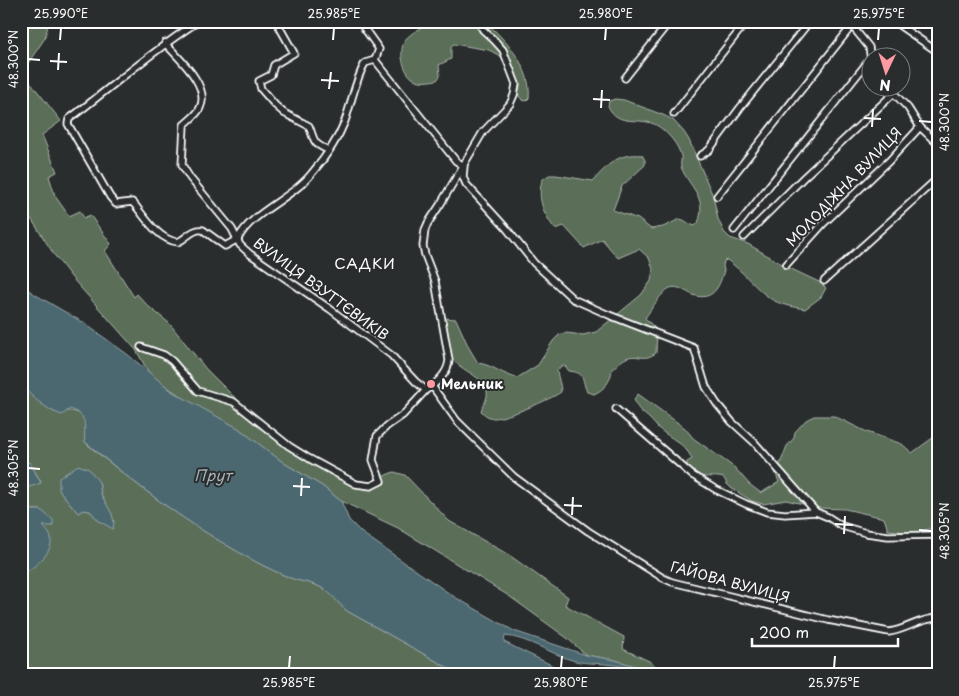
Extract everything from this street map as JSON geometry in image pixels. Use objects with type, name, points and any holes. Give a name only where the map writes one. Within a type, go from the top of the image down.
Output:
[{"type":"street","points":[[165,43],[195,77],[201,88],[203,98],[200,108],[184,125],[182,165],[238,239],[224,246],[200,229],[195,230],[178,242],[165,237],[157,231],[135,204],[132,202],[116,204],[110,197],[68,124],[69,119],[165,43],[199,21]]},
{"type":"street","points":[[276,21],[294,53],[274,64],[271,75],[260,81],[260,89],[284,113],[309,126],[317,145],[328,150]]},
{"type":"street","points":[[359,21],[379,49],[375,60],[456,161],[464,166]]},
{"type":"street","points":[[141,346],[172,361],[198,391],[234,402],[296,450],[335,473],[356,484],[365,486],[371,486],[381,481],[373,460],[373,451],[379,432],[403,416],[446,371],[448,360],[435,282],[425,255],[425,230],[483,132],[510,104],[514,95],[516,84],[503,50],[483,30],[478,21]]},
{"type":"street","points":[[625,78],[670,21]]},
{"type":"street","points":[[674,114],[747,21]]},
{"type":"street","points":[[700,156],[709,150],[810,21]]},
{"type":"street","points":[[893,21],[938,52]]},
{"type":"street","points":[[718,196],[849,24],[869,48]]},
{"type":"street","name":"ВУЛИЦЯ ВЗУТТЄВИКІВ","points":[[375,60],[366,63],[362,69],[344,122],[311,175],[295,190],[253,220],[244,228],[238,239],[240,245],[250,254],[330,308],[391,355],[416,382],[429,388]]},
{"type":"street","points":[[734,230],[862,69]]},
{"type":"street","points":[[744,237],[804,177],[889,98]]},
{"type":"street","points":[[899,98],[908,108],[920,127],[938,144]]},
{"type":"street","name":"МОЛОДІЖНА ВУЛИЦЯ","points":[[786,265],[824,223],[889,161],[920,127]]},
{"type":"street","points":[[464,166],[463,177],[466,184],[534,262],[573,298],[694,348],[706,387],[718,404],[816,512],[842,526],[866,533],[888,536],[938,535]]},
{"type":"street","points":[[824,281],[938,178]]},
{"type":"street","name":"ГАЙОВА ВУЛИЦЯ","points":[[429,388],[458,421],[514,477],[588,531],[672,582],[828,620],[888,632],[898,631],[919,622],[938,618]]},
{"type":"street","points":[[616,409],[692,475],[715,489],[767,512],[785,514],[816,512]]},
{"type":"green space","points":[[21,21],[49,21],[45,38],[24,69],[27,78],[61,121],[42,135],[57,172],[49,176],[55,196],[69,216],[80,211],[84,218],[90,215],[111,244],[105,251],[134,297],[137,294],[148,306],[169,323],[206,369],[231,394],[274,433],[293,447],[327,467],[364,483],[374,483],[394,472],[405,475],[449,521],[509,555],[568,597],[565,605],[624,637],[623,649],[649,661],[667,675],[652,675],[635,666],[586,655],[567,638],[509,596],[398,528],[341,501],[322,486],[284,463],[238,428],[192,404],[150,375],[136,350],[55,256],[21,203]]},
{"type":"green space","points":[[430,21],[485,21],[509,46],[522,65],[529,87],[529,98],[526,101],[522,100],[514,89],[510,71],[502,57],[489,50],[454,44],[451,46],[451,59],[439,65],[440,76],[437,80],[420,81],[410,76],[404,67],[403,45],[408,37]]},
{"type":"green space","points":[[615,99],[624,100],[663,115],[673,120],[684,132],[713,196],[718,219],[724,232],[730,238],[748,244],[785,266],[821,283],[826,288],[821,297],[805,309],[787,306],[771,299],[733,264],[727,260],[724,261],[724,270],[720,282],[711,294],[700,297],[676,287],[670,288],[664,293],[645,318],[657,330],[656,353],[648,357],[633,356],[626,358],[612,369],[609,381],[598,392],[594,394],[587,392],[581,375],[569,371],[565,366],[561,366],[557,371],[561,392],[519,411],[501,417],[489,417],[481,411],[487,396],[487,389],[484,384],[461,367],[450,353],[445,318],[456,319],[478,363],[517,378],[538,365],[559,335],[566,333],[583,335],[596,332],[641,295],[651,281],[653,269],[649,258],[639,249],[618,258],[602,239],[584,248],[564,226],[555,229],[542,206],[540,193],[542,180],[549,175],[556,175],[593,181],[614,161],[626,156],[642,155],[645,165],[622,186],[613,210],[638,219],[651,229],[663,227],[680,219],[695,226],[698,223],[701,206],[699,199],[681,167],[680,152],[675,143],[658,126],[644,121],[624,120],[618,117],[608,106],[609,101]]},
{"type":"green space","points":[[21,385],[54,412],[74,412],[82,416],[86,426],[85,442],[88,445],[141,487],[196,526],[263,566],[293,579],[322,588],[347,611],[461,675],[21,675],[21,575],[29,569],[42,525],[41,510],[21,507],[21,490],[41,482],[30,463],[21,460]],"holes":[[[99,482],[101,494],[114,522],[99,521],[90,511],[83,510],[78,513],[59,490]]]},
{"type":"green space","points":[[638,394],[685,428],[693,438],[735,468],[749,484],[761,493],[779,482],[775,472],[787,446],[794,438],[795,432],[806,420],[814,416],[834,416],[867,432],[902,444],[912,453],[938,434],[938,526],[915,533],[888,530],[884,518],[845,509],[820,508],[786,500],[763,504],[752,501],[731,488],[724,478],[698,475],[687,468],[687,462],[692,459],[686,449],[658,428],[640,410],[634,399]]},
{"type":"water","name":"Прут","points":[[21,285],[84,323],[127,354],[173,392],[238,428],[284,463],[322,486],[341,501],[349,520],[362,533],[453,596],[514,631],[586,655],[635,666],[650,674],[647,675],[609,664],[575,661],[522,639],[505,636],[504,642],[572,675],[461,675],[347,611],[322,588],[293,579],[271,569],[215,538],[159,501],[85,442],[84,422],[80,415],[70,409],[62,415],[50,410],[21,385]]},
{"type":"water","points":[[21,460],[30,463],[41,483],[21,490]]},
{"type":"water","points":[[78,465],[89,469],[99,482],[101,494],[112,514],[113,529],[99,521],[90,511],[83,510],[78,513],[59,490],[59,478]]},
{"type":"water","points":[[21,507],[41,510],[53,520],[53,526],[43,526],[51,539],[49,550],[36,565],[21,575]]},
{"type":"place","name":"Мельник","points":[[431,384]]},
{"type":"district","name":"САДКИ","points":[[365,264]]}]
